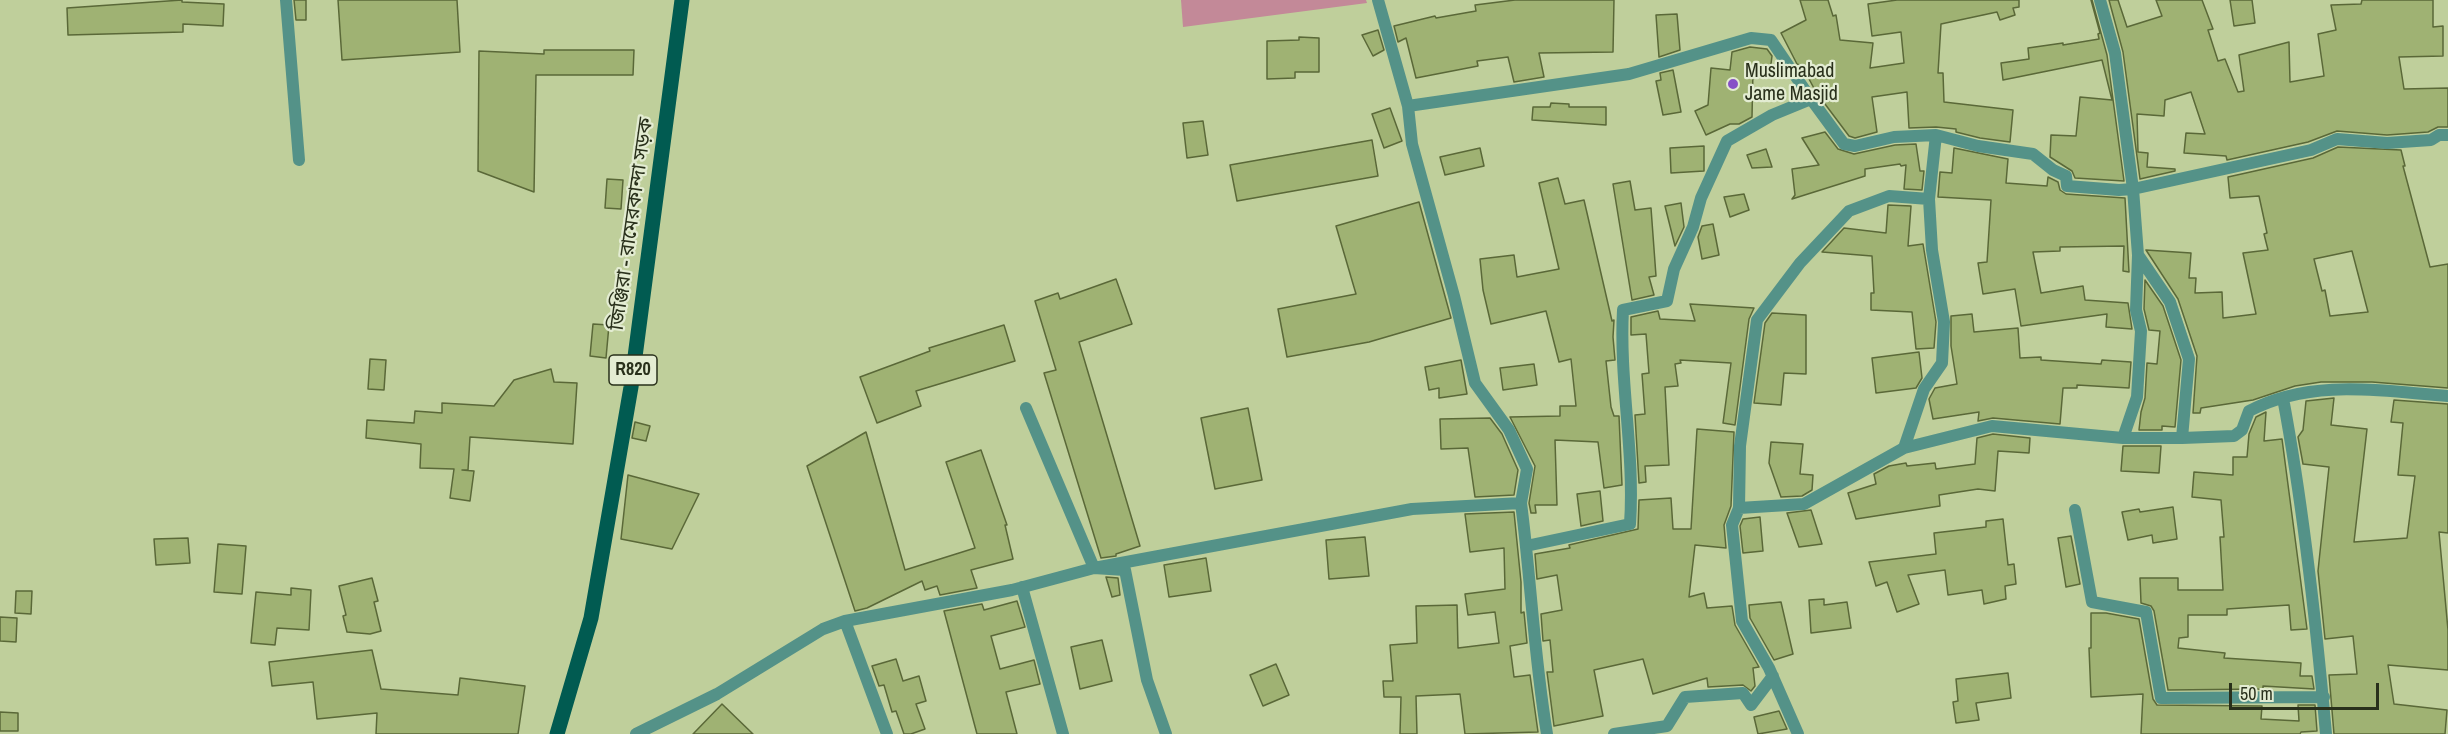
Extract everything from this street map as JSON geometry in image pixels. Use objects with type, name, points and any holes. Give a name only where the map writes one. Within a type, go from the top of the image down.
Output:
[{"type":"main road","name":"জিঞ্জিরা - রামেরকান্দা সড়ক","points":[[557,734],[591,618],[631,387],[682,0]]},
{"type":"street","points":[[286,0],[299,160]]},
{"type":"street","points":[[1378,0],[1408,106],[1412,144],[1454,296],[1475,383],[1509,430],[1527,469],[1521,503],[1527,546],[1537,676],[1547,734]]},
{"type":"street","points":[[2100,0],[2115,53],[2133,189],[2138,255],[2136,310],[2141,331],[2137,397],[2123,438]]},
{"type":"street","points":[[1408,106],[1629,74],[1751,38],[1771,40],[1810,99],[1844,144],[1854,146],[1894,137],[1936,135],[1978,146],[2033,154],[2053,170],[2066,176],[2067,186],[2133,189],[2311,150],[2337,139],[2387,143],[2431,140],[2439,135],[2448,135]]},
{"type":"street","points":[[1527,546],[1630,524],[1633,489],[1621,345],[1623,310],[1667,301],[1674,269],[1693,227],[1701,198],[1727,141],[1772,115],[1810,99]]},
{"type":"street","points":[[1904,448],[1924,389],[1942,363],[1944,322],[1932,250],[1929,199],[1936,135]]},
{"type":"street","points":[[1798,734],[1773,676],[1742,621],[1732,525],[1739,508],[1740,446],[1757,320],[1800,263],[1849,211],[1889,196],[1929,199]]},
{"type":"street","points":[[2138,255],[2170,302],[2189,359],[2182,438]]},
{"type":"street","points":[[1739,508],[1804,504],[1904,448],[1992,426],[2123,438],[2234,436],[2242,430],[2249,411],[2283,398],[2328,388],[2378,389],[2448,396]]},
{"type":"street","points":[[2283,398],[2300,497],[2324,698],[2326,734]]},
{"type":"street","points":[[1026,408],[1094,568]]},
{"type":"street","points":[[636,734],[717,694],[823,629],[845,621],[1022,587],[1094,568],[1412,509],[1521,503]]},
{"type":"street","points":[[2075,510],[2092,602],[2146,612],[2161,698],[2324,698]]},
{"type":"street","points":[[1094,568],[1125,570],[1148,680],[1166,734]]},
{"type":"street","points":[[1022,587],[1063,734]]},
{"type":"street","points":[[845,621],[887,734]]},
{"type":"street","points":[[1614,734],[1667,726],[1685,697],[1743,693],[1751,705],[1773,676]]},
{"type":"shaded area","points":[[1181,0],[1366,0],[1367,3],[1183,27]]},
{"type":"building","points":[[182,0],[182,2],[224,4],[223,26],[183,24],[183,32],[68,35],[67,8]]},
{"type":"building","points":[[294,0],[306,0],[306,20],[296,20]]},
{"type":"building","points":[[338,0],[457,0],[460,52],[342,60]]},
{"type":"building","points":[[1515,0],[1614,0],[1613,52],[1539,53],[1544,77],[1514,82],[1508,57],[1477,61],[1478,66],[1416,78],[1406,38],[1398,42],[1394,26],[1435,16],[1436,18],[1476,11],[1475,5]]},
{"type":"building","points":[[1800,0],[1828,0],[1833,16],[1836,15],[1840,40],[1873,43],[1870,68],[1904,63],[1901,32],[1872,36],[1868,4],[1897,0],[2019,0],[2019,7],[2013,8],[2015,15],[2000,20],[1997,12],[1941,24],[1938,73],[1943,73],[1944,102],[2013,110],[2010,142],[1980,138],[1956,132],[1956,129],[1909,128],[1907,92],[1872,97],[1877,132],[1855,138],[1849,136],[1816,92],[1802,66],[1797,64],[1781,33],[1806,20]]},
{"type":"building","points":[[2091,0],[2107,55],[2124,181],[2075,178],[2072,171],[2050,157],[2051,135],[2076,136],[2080,97],[2112,100],[2102,60],[2003,80],[2001,63],[2029,59],[2028,48],[2099,39],[2098,34],[2100,33]]},
{"type":"building","points":[[2109,0],[2118,0],[2127,27],[2162,16],[2156,0],[2202,0],[2213,29],[2208,30],[2218,61],[2225,59],[2238,92],[2244,91],[2239,55],[2289,42],[2290,82],[2324,76],[2318,34],[2336,30],[2331,5],[2361,4],[2362,0],[2433,0],[2433,27],[2443,26],[2443,56],[2399,57],[2404,89],[2448,88],[2448,127],[2438,127],[2428,132],[2387,135],[2337,131],[2308,142],[2227,160],[2226,156],[2184,153],[2186,133],[2205,134],[2191,92],[2165,100],[2164,116],[2137,114],[2138,152],[2148,153],[2147,167],[2175,169],[2175,171],[2140,179],[2123,52]]},
{"type":"building","points":[[2230,0],[2252,0],[2255,23],[2234,26]]},
{"type":"building","points":[[1677,14],[1680,50],[1659,57],[1656,15]]},
{"type":"building","points":[[1378,30],[1384,50],[1373,56],[1362,35]]},
{"type":"building","points":[[1299,37],[1319,38],[1319,72],[1295,72],[1295,78],[1267,79],[1267,41],[1299,40]]},
{"type":"building","points":[[1750,47],[1767,49],[1772,56],[1770,72],[1753,70],[1752,117],[1706,135],[1695,111],[1708,105],[1711,68],[1730,70],[1732,52]]},
{"type":"building","points":[[544,50],[634,50],[633,75],[536,75],[534,192],[478,171],[479,51],[544,54]]},
{"type":"building","points":[[1673,70],[1681,112],[1663,115],[1656,81],[1661,80],[1660,73]]},
{"type":"building","points":[[1551,103],[1569,104],[1569,107],[1606,107],[1606,125],[1532,120],[1533,107],[1550,107]]},
{"type":"building","points":[[1390,108],[1402,141],[1384,148],[1372,114]]},
{"type":"building","points":[[1203,121],[1208,155],[1187,158],[1183,123]]},
{"type":"building","points":[[1825,132],[1838,149],[1854,154],[1895,145],[1916,144],[1920,171],[1924,171],[1922,190],[1904,189],[1906,165],[1901,166],[1900,164],[1865,169],[1865,176],[1792,199],[1795,195],[1792,169],[1819,165],[1802,138]]},
{"type":"building","points":[[1372,140],[1378,176],[1237,201],[1230,165]]},
{"type":"building","points":[[1704,146],[1704,171],[1671,173],[1670,148]]},
{"type":"building","points":[[2338,147],[2401,150],[2405,166],[2403,166],[2430,267],[2448,264],[2448,388],[2372,382],[2321,382],[2295,386],[2253,400],[2201,408],[2200,413],[2193,413],[2197,356],[2178,299],[2146,250],[2191,253],[2189,278],[2196,278],[2195,293],[2222,292],[2223,318],[2256,314],[2243,253],[2268,250],[2264,234],[2267,233],[2259,196],[2230,198],[2228,177],[2313,158]],"holes":[[[2352,251],[2368,312],[2330,316],[2325,290],[2322,291],[2314,259]]]},
{"type":"building","points":[[1480,148],[1484,166],[1445,175],[1440,157]]},
{"type":"building","points":[[1954,148],[2008,159],[2006,183],[2047,186],[2048,177],[2058,182],[2060,190],[2066,194],[2125,198],[2129,272],[2123,271],[2124,246],[2060,247],[2060,251],[2033,252],[2041,293],[2083,286],[2085,300],[2128,303],[2132,329],[2106,327],[2107,314],[2021,326],[2015,289],[1983,294],[1978,263],[1987,262],[1991,200],[1938,197],[1940,172],[1952,173]]},
{"type":"building","points":[[1766,149],[1772,167],[1752,168],[1747,155]]},
{"type":"building","points":[[1558,178],[1565,204],[1584,200],[1612,321],[1614,320],[1615,360],[1606,361],[1611,407],[1614,416],[1619,416],[1622,485],[1604,488],[1598,442],[1555,440],[1557,505],[1535,505],[1536,513],[1531,513],[1529,503],[1535,466],[1510,417],[1560,416],[1560,406],[1576,406],[1571,359],[1559,362],[1546,311],[1491,324],[1483,290],[1480,259],[1514,255],[1517,277],[1559,269],[1539,183]]},
{"type":"building","points":[[607,179],[623,180],[621,209],[605,208]]},
{"type":"building","points":[[1630,181],[1635,210],[1651,208],[1656,276],[1649,277],[1654,295],[1632,300],[1613,184]]},
{"type":"building","points":[[1744,194],[1749,210],[1730,217],[1724,197]]},
{"type":"building","points":[[1419,202],[1451,318],[1369,342],[1287,357],[1278,309],[1356,294],[1336,226]]},
{"type":"building","points":[[1681,203],[1684,227],[1675,246],[1665,206]]},
{"type":"building","points":[[1888,205],[1911,206],[1908,246],[1923,244],[1936,322],[1934,348],[1916,349],[1912,312],[1871,310],[1871,293],[1874,293],[1872,256],[1822,252],[1844,228],[1886,233]]},
{"type":"building","points":[[1713,224],[1719,255],[1702,259],[1698,237],[1702,226]]},
{"type":"building","points":[[1116,279],[1132,324],[1079,342],[1140,546],[1116,554],[1116,556],[1101,558],[1044,373],[1056,370],[1035,301],[1058,293],[1060,299]]},
{"type":"building","points":[[2145,280],[2163,306],[2181,360],[2175,427],[2162,426],[2162,430],[2139,430],[2145,398],[2147,363],[2157,364],[2160,331],[2149,330],[2144,309]]},
{"type":"building","points":[[1690,304],[1754,308],[1749,319],[1735,425],[1723,423],[1731,363],[1680,360],[1681,363],[1675,364],[1678,386],[1665,387],[1669,465],[1645,466],[1646,482],[1639,483],[1635,415],[1645,414],[1642,374],[1649,373],[1646,334],[1631,335],[1631,317],[1658,311],[1660,319],[1695,321]]},
{"type":"building","points":[[1772,313],[1806,315],[1806,374],[1784,373],[1781,405],[1754,403],[1765,323]]},
{"type":"building","points":[[1972,314],[1974,332],[2018,328],[2020,358],[2041,357],[2041,360],[2101,364],[2102,360],[2131,362],[2129,388],[2077,385],[2077,388],[2063,388],[2060,424],[1993,418],[1978,421],[1979,412],[1933,419],[1929,399],[1935,388],[1957,384],[1951,346],[1951,316]]},
{"type":"building","points":[[593,324],[609,325],[606,358],[590,356]]},
{"type":"building","points":[[1004,325],[1015,361],[916,391],[921,406],[877,423],[860,377],[930,351],[929,348]]},
{"type":"building","points":[[1919,352],[1922,378],[1916,388],[1876,393],[1872,358]]},
{"type":"building","points":[[370,359],[386,360],[384,390],[368,389]]},
{"type":"building","points":[[1461,360],[1467,394],[1439,398],[1439,388],[1429,390],[1425,367]]},
{"type":"building","points":[[1534,364],[1537,385],[1503,390],[1500,368]]},
{"type":"building","points":[[551,369],[554,382],[577,383],[573,444],[470,437],[468,470],[462,470],[474,471],[470,501],[450,498],[454,469],[420,468],[421,444],[366,438],[367,420],[414,423],[415,411],[442,413],[442,403],[494,406],[514,380]]},
{"type":"building","points":[[2334,398],[2331,425],[2367,429],[2354,542],[2407,538],[2415,476],[2398,475],[2403,423],[2391,422],[2394,400],[2448,404],[2448,533],[2439,532],[2448,630],[2448,670],[2388,665],[2394,704],[2447,710],[2445,734],[2334,734],[2329,675],[2357,674],[2353,636],[2325,639],[2318,571],[2329,467],[2303,464],[2298,437],[2303,430],[2306,401]]},
{"type":"building","points":[[1248,408],[1262,480],[1215,489],[1201,418]]},
{"type":"building","points":[[2266,412],[2264,441],[2282,439],[2307,629],[2291,630],[2289,605],[2227,609],[2227,615],[2188,615],[2188,637],[2179,638],[2178,648],[2225,653],[2224,658],[2301,663],[2300,676],[2312,676],[2314,689],[2263,686],[2263,689],[2168,690],[2154,611],[2151,606],[2141,603],[2140,578],[2178,578],[2178,590],[2223,590],[2220,537],[2224,537],[2221,500],[2192,497],[2194,472],[2233,475],[2233,457],[2247,457],[2249,434],[2256,417]]},
{"type":"building","points":[[1490,418],[1502,434],[1518,470],[1514,495],[1475,497],[1468,448],[1441,449],[1440,419]]},
{"type":"building","points":[[635,422],[650,426],[646,441],[632,438]]},
{"type":"building","points":[[1697,429],[1734,432],[1731,506],[1724,525],[1726,548],[1695,545],[1689,597],[1704,593],[1707,608],[1732,606],[1735,625],[1759,667],[1753,668],[1755,686],[1751,691],[1743,685],[1708,687],[1707,678],[1653,694],[1643,659],[1594,670],[1603,716],[1554,726],[1547,672],[1553,672],[1550,640],[1543,641],[1541,614],[1562,610],[1557,575],[1537,579],[1535,554],[1570,548],[1569,545],[1638,529],[1639,500],[1671,498],[1673,529],[1691,529]]},
{"type":"building","points":[[866,432],[905,570],[975,548],[946,462],[981,450],[1007,525],[1005,525],[1013,559],[971,570],[977,588],[940,595],[937,586],[925,590],[922,581],[867,608],[855,611],[807,466]]},
{"type":"building","points":[[1993,434],[2030,438],[2029,453],[1998,451],[1995,491],[1978,489],[1939,495],[1940,506],[1856,519],[1848,493],[1876,484],[1874,474],[1889,466],[1906,463],[1907,466],[1935,463],[1936,469],[1975,464],[1977,438]]},
{"type":"building","points":[[1771,442],[1803,444],[1800,474],[1813,475],[1812,490],[1802,496],[1781,497],[1769,463]]},
{"type":"building","points":[[2123,446],[2161,446],[2159,473],[2121,471]]},
{"type":"building","points":[[628,475],[699,494],[672,549],[621,539]]},
{"type":"building","points":[[1600,491],[1603,521],[1581,526],[1577,494]]},
{"type":"building","points":[[2173,507],[2177,539],[2153,543],[2152,535],[2128,540],[2122,512]]},
{"type":"building","points":[[1811,510],[1822,544],[1799,547],[1787,513]]},
{"type":"building","points":[[1514,512],[1521,582],[1521,613],[1524,612],[1527,643],[1510,646],[1514,677],[1530,675],[1538,732],[1465,734],[1460,694],[1416,696],[1417,734],[1400,734],[1401,697],[1384,697],[1383,681],[1393,681],[1390,645],[1417,643],[1416,606],[1457,605],[1458,648],[1499,643],[1495,612],[1468,615],[1465,594],[1505,589],[1504,548],[1470,552],[1465,514]]},
{"type":"building","points":[[1760,517],[1763,551],[1743,553],[1740,526],[1743,519]]},
{"type":"building","points":[[2003,519],[2008,565],[2014,564],[2016,584],[2005,586],[2006,599],[1984,604],[1982,590],[1948,595],[1945,570],[1908,575],[1919,604],[1897,612],[1887,582],[1876,586],[1869,562],[1936,554],[1934,533],[1986,527],[1986,521]]},
{"type":"building","points":[[2071,536],[2080,584],[2066,587],[2058,538]]},
{"type":"building","points":[[1365,537],[1369,576],[1329,579],[1326,540]]},
{"type":"building","points":[[188,538],[190,563],[156,565],[154,539]]},
{"type":"building","points":[[218,544],[246,546],[242,594],[214,592]]},
{"type":"building","points":[[1206,558],[1211,591],[1169,597],[1164,565]]},
{"type":"building","points":[[1106,577],[1118,578],[1120,595],[1112,597]]},
{"type":"building","points":[[372,578],[378,601],[374,602],[381,631],[370,634],[347,632],[343,616],[346,615],[339,586]]},
{"type":"building","points":[[291,588],[311,590],[309,630],[277,628],[275,645],[251,643],[256,592],[291,595]]},
{"type":"building","points":[[16,591],[32,591],[31,614],[15,613]]},
{"type":"building","points":[[1824,599],[1824,605],[1847,602],[1851,628],[1811,633],[1809,600]]},
{"type":"building","points":[[1017,601],[1025,627],[991,636],[1000,669],[1034,660],[1040,684],[1006,692],[1017,734],[977,734],[944,611],[982,604],[984,610]]},
{"type":"building","points":[[1781,602],[1793,654],[1774,660],[1750,618],[1749,605]]},
{"type":"building","points":[[2091,613],[2106,613],[2139,619],[2153,699],[2157,705],[2262,706],[2261,719],[2299,721],[2298,705],[2315,705],[2317,731],[2300,734],[2141,734],[2143,694],[2091,697],[2089,648],[2091,648]]},
{"type":"building","points":[[0,617],[17,618],[16,642],[0,641]]},
{"type":"building","points":[[1102,640],[1112,681],[1080,689],[1071,647]]},
{"type":"building","points":[[372,650],[381,689],[458,695],[460,678],[525,686],[518,734],[376,734],[377,713],[317,719],[313,682],[272,686],[269,662]]},
{"type":"building","points":[[896,659],[903,681],[919,676],[926,701],[916,704],[925,729],[911,734],[904,734],[896,711],[892,712],[884,685],[879,686],[872,666]]},
{"type":"building","points":[[1276,664],[1289,695],[1263,706],[1250,675]]},
{"type":"building","points":[[2008,673],[2011,698],[1976,703],[1979,720],[1956,723],[1953,702],[1958,701],[1956,679]]},
{"type":"building","points":[[722,704],[753,734],[693,734]]},
{"type":"building","points":[[1779,711],[1787,729],[1758,734],[1754,717]]},
{"type":"building","points":[[0,712],[18,713],[18,731],[0,731]]},
{"type":"place","name":"Muslimabad Jame Masjid","points":[[1733,84]]}]
